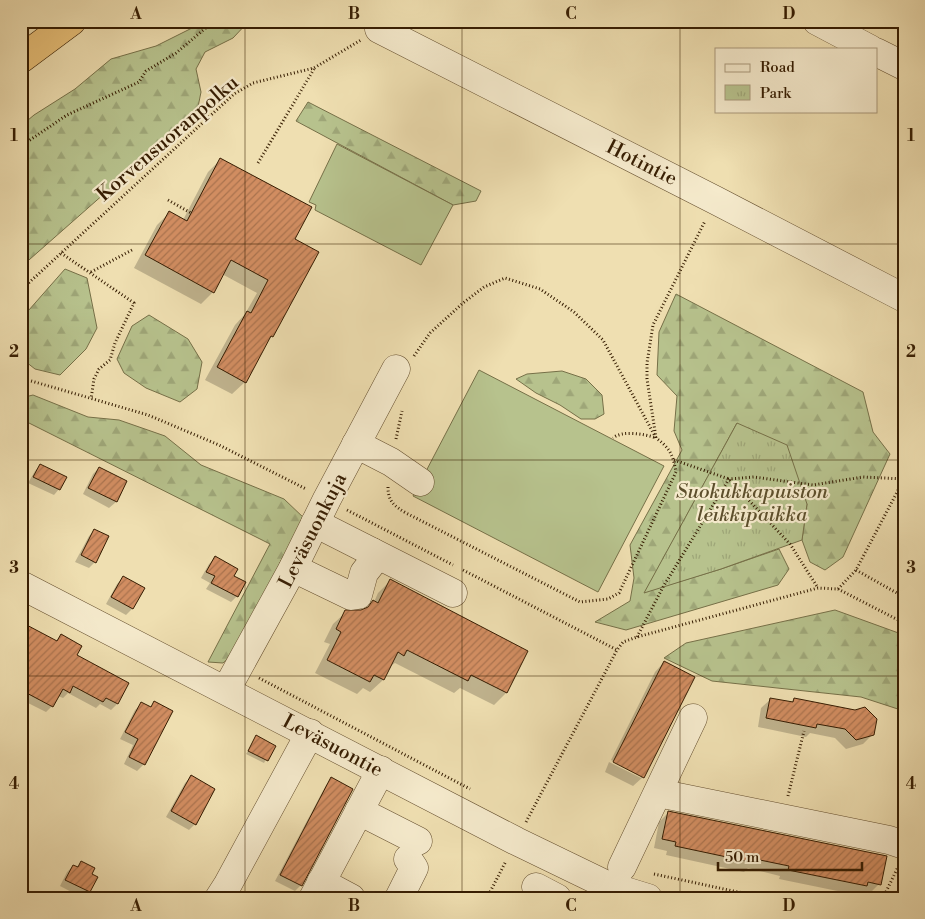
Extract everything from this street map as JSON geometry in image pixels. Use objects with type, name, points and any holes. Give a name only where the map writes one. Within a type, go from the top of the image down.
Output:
[{"type":"highway","points":[[21,59],[72,21]]},
{"type":"street","points":[[816,21],[868,48]]},
{"type":"street","name":"Hotintie","points":[[379,29],[904,298]]},
{"type":"street","points":[[878,53],[904,66]]},
{"type":"street","name":"Leväsuonkuja","points":[[233,679],[293,568],[356,444],[404,363]]},
{"type":"street","points":[[356,444],[391,462],[420,482]]},
{"type":"street","points":[[321,511],[372,552],[453,593]]},
{"type":"street","points":[[293,568],[351,596],[358,595],[364,573],[371,564],[372,552]]},
{"type":"street","name":"Leväsuontie","points":[[21,584],[233,679],[310,733],[381,770],[527,828],[609,886],[648,898]]},
{"type":"street","points":[[622,867],[693,718]]},
{"type":"street","points":[[219,898],[310,733]]},
{"type":"street","points":[[351,898],[317,890],[381,770]]},
{"type":"street","points":[[658,793],[889,840],[902,854]]},
{"type":"street","points":[[359,811],[413,850],[414,868],[399,898]]},
{"type":"path","points":[[21,146],[66,115],[138,82],[146,71],[176,53],[214,21]]},
{"type":"path","name":"Korvensuoranpolku","points":[[21,290],[234,94],[253,83],[314,68],[379,29]]},
{"type":"path","points":[[258,163],[314,68]]},
{"type":"path","points":[[168,200],[191,213]]},
{"type":"path","points":[[656,438],[647,371],[653,325],[715,200]]},
{"type":"path","points":[[91,272],[132,250]]},
{"type":"path","points":[[61,253],[134,303],[115,344],[110,360],[99,369],[94,379],[91,399]]},
{"type":"path","points":[[404,363],[430,332],[484,287],[505,278],[540,289],[574,312],[603,340],[656,438]]},
{"type":"path","points":[[21,378],[148,415],[219,445],[321,511],[617,650]]},
{"type":"path","points":[[403,405],[388,480],[388,496],[393,505],[580,602],[608,599],[619,593],[676,472],[674,460],[668,446],[656,438],[643,434],[616,435],[613,438]]},
{"type":"path","points":[[674,460],[729,479],[754,477],[813,485],[862,477],[904,479],[856,570],[838,589]]},
{"type":"path","points":[[729,479],[790,544],[818,588]]},
{"type":"path","points":[[637,637],[663,587],[729,479]]},
{"type":"path","points":[[856,570],[904,597]]},
{"type":"path","points":[[486,898],[527,828],[617,650],[623,642],[818,588],[838,589],[904,623]]},
{"type":"path","points":[[233,679],[475,792]]},
{"type":"path","points":[[783,818],[804,731]]},
{"type":"path","points":[[519,814],[527,828]]},
{"type":"path","points":[[883,898],[902,854]]},
{"type":"path","points":[[622,867],[766,898]]},
{"type":"green space","points":[[206,21],[249,21],[233,38],[205,52],[196,69],[201,92],[197,112],[21,267],[21,126],[34,115],[75,89],[111,59],[156,46]]},
{"type":"green space","points":[[308,102],[481,191],[476,201],[453,205],[296,121]]},
{"type":"green space","points":[[337,144],[453,205],[421,265],[315,210],[316,205],[309,202]]},
{"type":"green space","points":[[65,269],[87,278],[97,328],[86,349],[60,375],[35,369],[21,358],[21,319]]},
{"type":"green space","points":[[676,294],[863,392],[873,432],[890,454],[843,557],[825,570],[810,562],[802,540],[807,504],[737,423],[645,592],[779,549],[789,569],[778,585],[626,630],[595,622],[630,601],[634,578],[630,545],[682,450],[674,431],[677,396],[657,375],[659,332]]},
{"type":"green space","points":[[149,315],[188,339],[202,362],[197,389],[180,402],[146,388],[124,373],[117,359],[132,326]]},
{"type":"green space","points":[[479,370],[664,466],[598,592],[413,496]]},
{"type":"green space","points":[[562,371],[586,379],[602,395],[604,414],[595,419],[581,419],[516,379],[527,374]]},
{"type":"green space","points":[[33,395],[88,417],[119,420],[165,436],[201,465],[284,499],[305,519],[236,652],[223,663],[208,662],[270,544],[23,420],[21,417],[21,398]]},
{"type":"green space","name":"Suokukkapuiston leikkipaikka","points":[[737,423],[787,445],[807,504],[802,540],[721,569],[644,593]]},
{"type":"green space","points":[[835,610],[904,635],[904,711],[861,697],[712,681],[664,658],[686,643]]},
{"type":"building","points":[[220,158],[312,207],[295,239],[319,252],[246,383],[217,367],[247,311],[251,313],[268,280],[231,260],[214,293],[145,255],[169,211],[187,221]]},
{"type":"building","points":[[40,464],[67,477],[60,490],[33,477]]},
{"type":"building","points":[[99,467],[127,481],[117,502],[88,488]]},
{"type":"building","points":[[94,529],[109,536],[96,563],[81,555]]},
{"type":"building","points":[[215,556],[238,569],[234,576],[246,582],[238,597],[211,583],[215,576],[206,572]]},
{"type":"building","points":[[123,576],[145,588],[133,609],[111,597]]},
{"type":"building","points":[[390,579],[528,651],[507,693],[471,675],[468,681],[407,650],[404,656],[398,652],[384,680],[374,675],[370,682],[327,660],[341,632],[336,629],[345,610],[361,610],[368,607],[373,600],[378,603]]},
{"type":"building","points":[[21,622],[57,641],[61,634],[82,646],[77,655],[129,683],[118,704],[106,698],[103,702],[73,686],[70,693],[63,689],[53,707],[21,690]]},
{"type":"building","points":[[664,661],[695,677],[644,778],[613,762]]},
{"type":"building","points":[[770,698],[793,702],[794,698],[855,710],[865,707],[877,719],[874,735],[856,740],[845,729],[817,724],[816,728],[766,718]]},
{"type":"building","points":[[154,701],[173,711],[145,765],[129,757],[138,739],[125,732],[141,702],[151,707]]},
{"type":"building","points":[[256,735],[276,746],[268,761],[248,751]]},
{"type":"building","points":[[191,775],[215,789],[196,825],[171,811]]},
{"type":"building","points":[[331,777],[353,789],[302,886],[280,875]]},
{"type":"building","points":[[668,811],[887,856],[881,885],[868,882],[867,886],[788,870],[789,866],[755,859],[755,863],[675,846],[676,842],[662,839]]},
{"type":"building","points":[[81,861],[95,868],[92,874],[98,877],[90,892],[65,880],[73,865],[78,867]]}]
